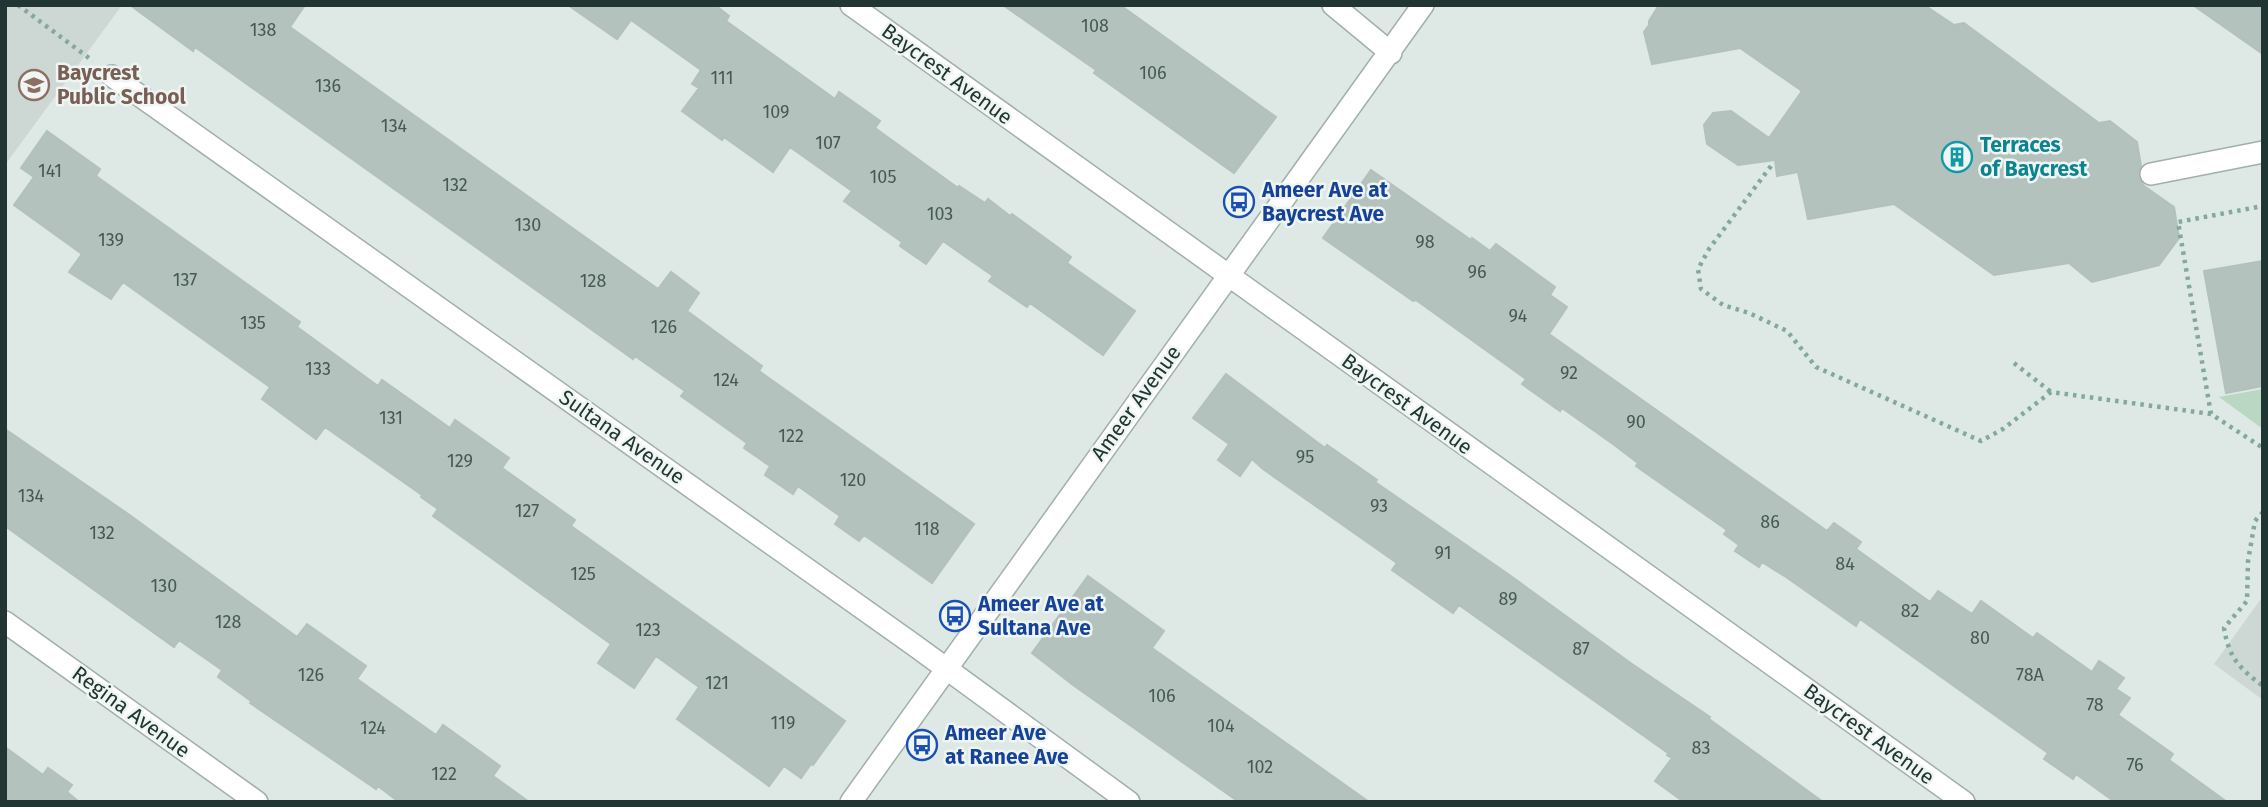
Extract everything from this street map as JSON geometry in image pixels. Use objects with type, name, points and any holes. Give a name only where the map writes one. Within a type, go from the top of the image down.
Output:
[{"type":"street","name":"Baycrest Avenue","points":[[851,5],[1964,802]]},
{"type":"street","points":[[1333,5],[1391,52]]},
{"type":"street","name":"Ameer Avenue","points":[[851,802],[1423,5]]},
{"type":"street","name":"Sultana Avenue","points":[[112,76],[946,668],[1129,802]]},
{"type":"street","points":[[2151,174],[2263,152]]},
{"type":"street","name":"Regina Avenue","points":[[5,622],[257,802]]},
{"type":"path","points":[[18,5],[112,76]]},
{"type":"path","points":[[1771,166],[1709,249],[1698,269],[1701,289],[1723,305],[1749,313],[1787,331],[1816,367],[1981,441],[2004,429],[2051,392]]},
{"type":"path","points":[[2211,414],[2178,222],[2263,206]]},
{"type":"path","points":[[2014,363],[2051,392],[2211,414],[2263,448]]},
{"type":"path","points":[[2263,512],[2255,522],[2250,548],[2247,601],[2224,628],[2227,646],[2240,669],[2263,686]]},
{"type":"shaded area","name":"Baycrest Public School","points":[[5,5],[122,5],[5,165]]},
{"type":"shaded area","points":[[2263,596],[2263,700],[2214,664]]},
{"type":"green space","points":[[2263,389],[2263,429],[2219,397]]},
{"type":"building","points":[[130,5],[305,5],[290,27],[658,289],[671,272],[699,293],[687,311],[762,366],[759,371],[974,524],[932,583],[864,535],[859,541],[835,524],[840,516],[798,486],[793,494],[765,475],[770,466],[744,448],[747,443],[681,396],[685,391],[635,356],[633,359],[195,47],[193,51]]},
{"type":"building","points":[[568,5],[715,5],[729,16],[726,21],[835,99],[839,92],[862,108],[880,121],[875,128],[958,188],[959,186],[985,203],[988,199],[1010,216],[1012,214],[1071,257],[1067,263],[1135,311],[1103,355],[1030,303],[1027,307],[989,281],[993,276],[943,241],[926,264],[900,246],[902,242],[844,201],[852,191],[790,147],[773,172],[682,111],[699,88],[692,84],[701,70],[631,20],[617,39]]},
{"type":"building","points":[[1003,5],[1120,5],[1276,117],[1234,173],[1094,73],[1096,70]]},
{"type":"building","name":"Terraces of Baycrest","points":[[1659,5],[1924,5],[1954,25],[1964,23],[2099,123],[2110,121],[2137,142],[2141,166],[2138,177],[2144,186],[2174,207],[2179,238],[2159,265],[2092,282],[2069,263],[1994,275],[1894,204],[1808,219],[1798,172],[1777,176],[1775,160],[1738,165],[1707,144],[1704,125],[1713,113],[1731,111],[1769,138],[1802,91],[1740,48],[1652,64],[1644,32]]},
{"type":"building","points":[[2193,5],[2263,5],[2263,54]]},
{"type":"building","points":[[47,131],[100,169],[96,176],[300,322],[297,327],[378,386],[382,380],[450,428],[455,420],[509,458],[502,468],[575,520],[571,526],[845,721],[813,765],[811,764],[801,778],[784,766],[769,786],[677,719],[699,687],[656,656],[634,688],[598,663],[611,644],[433,516],[438,509],[421,497],[422,495],[325,427],[316,439],[262,399],[270,387],[123,282],[111,299],[69,272],[82,254],[14,205],[34,177],[21,168]]},
{"type":"building","points":[[1371,170],[1471,240],[1472,238],[1490,251],[1496,244],[1555,287],[1550,295],[1567,307],[1549,334],[1827,531],[1834,523],[1861,542],[1856,549],[1930,602],[1938,591],[1972,614],[1981,601],[2033,638],[2037,633],[2092,672],[2099,661],[2124,678],[2116,689],[2130,698],[2118,715],[2173,754],[2169,760],[2227,802],[2115,802],[2076,774],[2073,779],[2044,759],[2048,753],[1860,619],[1856,626],[1762,562],[1759,567],[1735,551],[1739,545],[1724,534],[1727,530],[1636,466],[1638,463],[1613,444],[1522,384],[1526,379],[1416,300],[1413,301],[1323,238]]},
{"type":"building","points":[[2263,261],[2263,386],[2226,393],[2204,271]]},
{"type":"building","points":[[1226,374],[1325,448],[1327,445],[1377,480],[1375,482],[1710,717],[1709,719],[1823,802],[1684,802],[1655,781],[1672,758],[1668,753],[1459,605],[1453,613],[1392,570],[1397,563],[1252,459],[1240,476],[1218,460],[1229,444],[1193,418]]},
{"type":"building","points":[[5,429],[131,516],[297,637],[307,624],[366,666],[357,679],[436,735],[443,725],[500,766],[493,776],[529,802],[399,802],[250,703],[251,701],[218,677],[222,670],[179,640],[174,647],[5,526]]},
{"type":"building","points":[[1088,576],[1164,631],[1152,648],[1369,802],[1239,802],[1032,653]]},
{"type":"building","points":[[5,747],[43,775],[48,768],[72,785],[67,792],[79,802],[5,802]]},
{"type":"place","name":"Baycrest Public School","points":[[34,85]]},
{"type":"place","name":"Terraces of Baycrest","points":[[1957,157]]},
{"type":"place","name":"Ameer Ave at Baycrest Ave","points":[[1239,202]]},
{"type":"place","name":"Ameer Ave at Sultana Ave","points":[[955,616]]},
{"type":"place","name":"Ameer Ave at Ranee Ave","points":[[922,745]]}]
